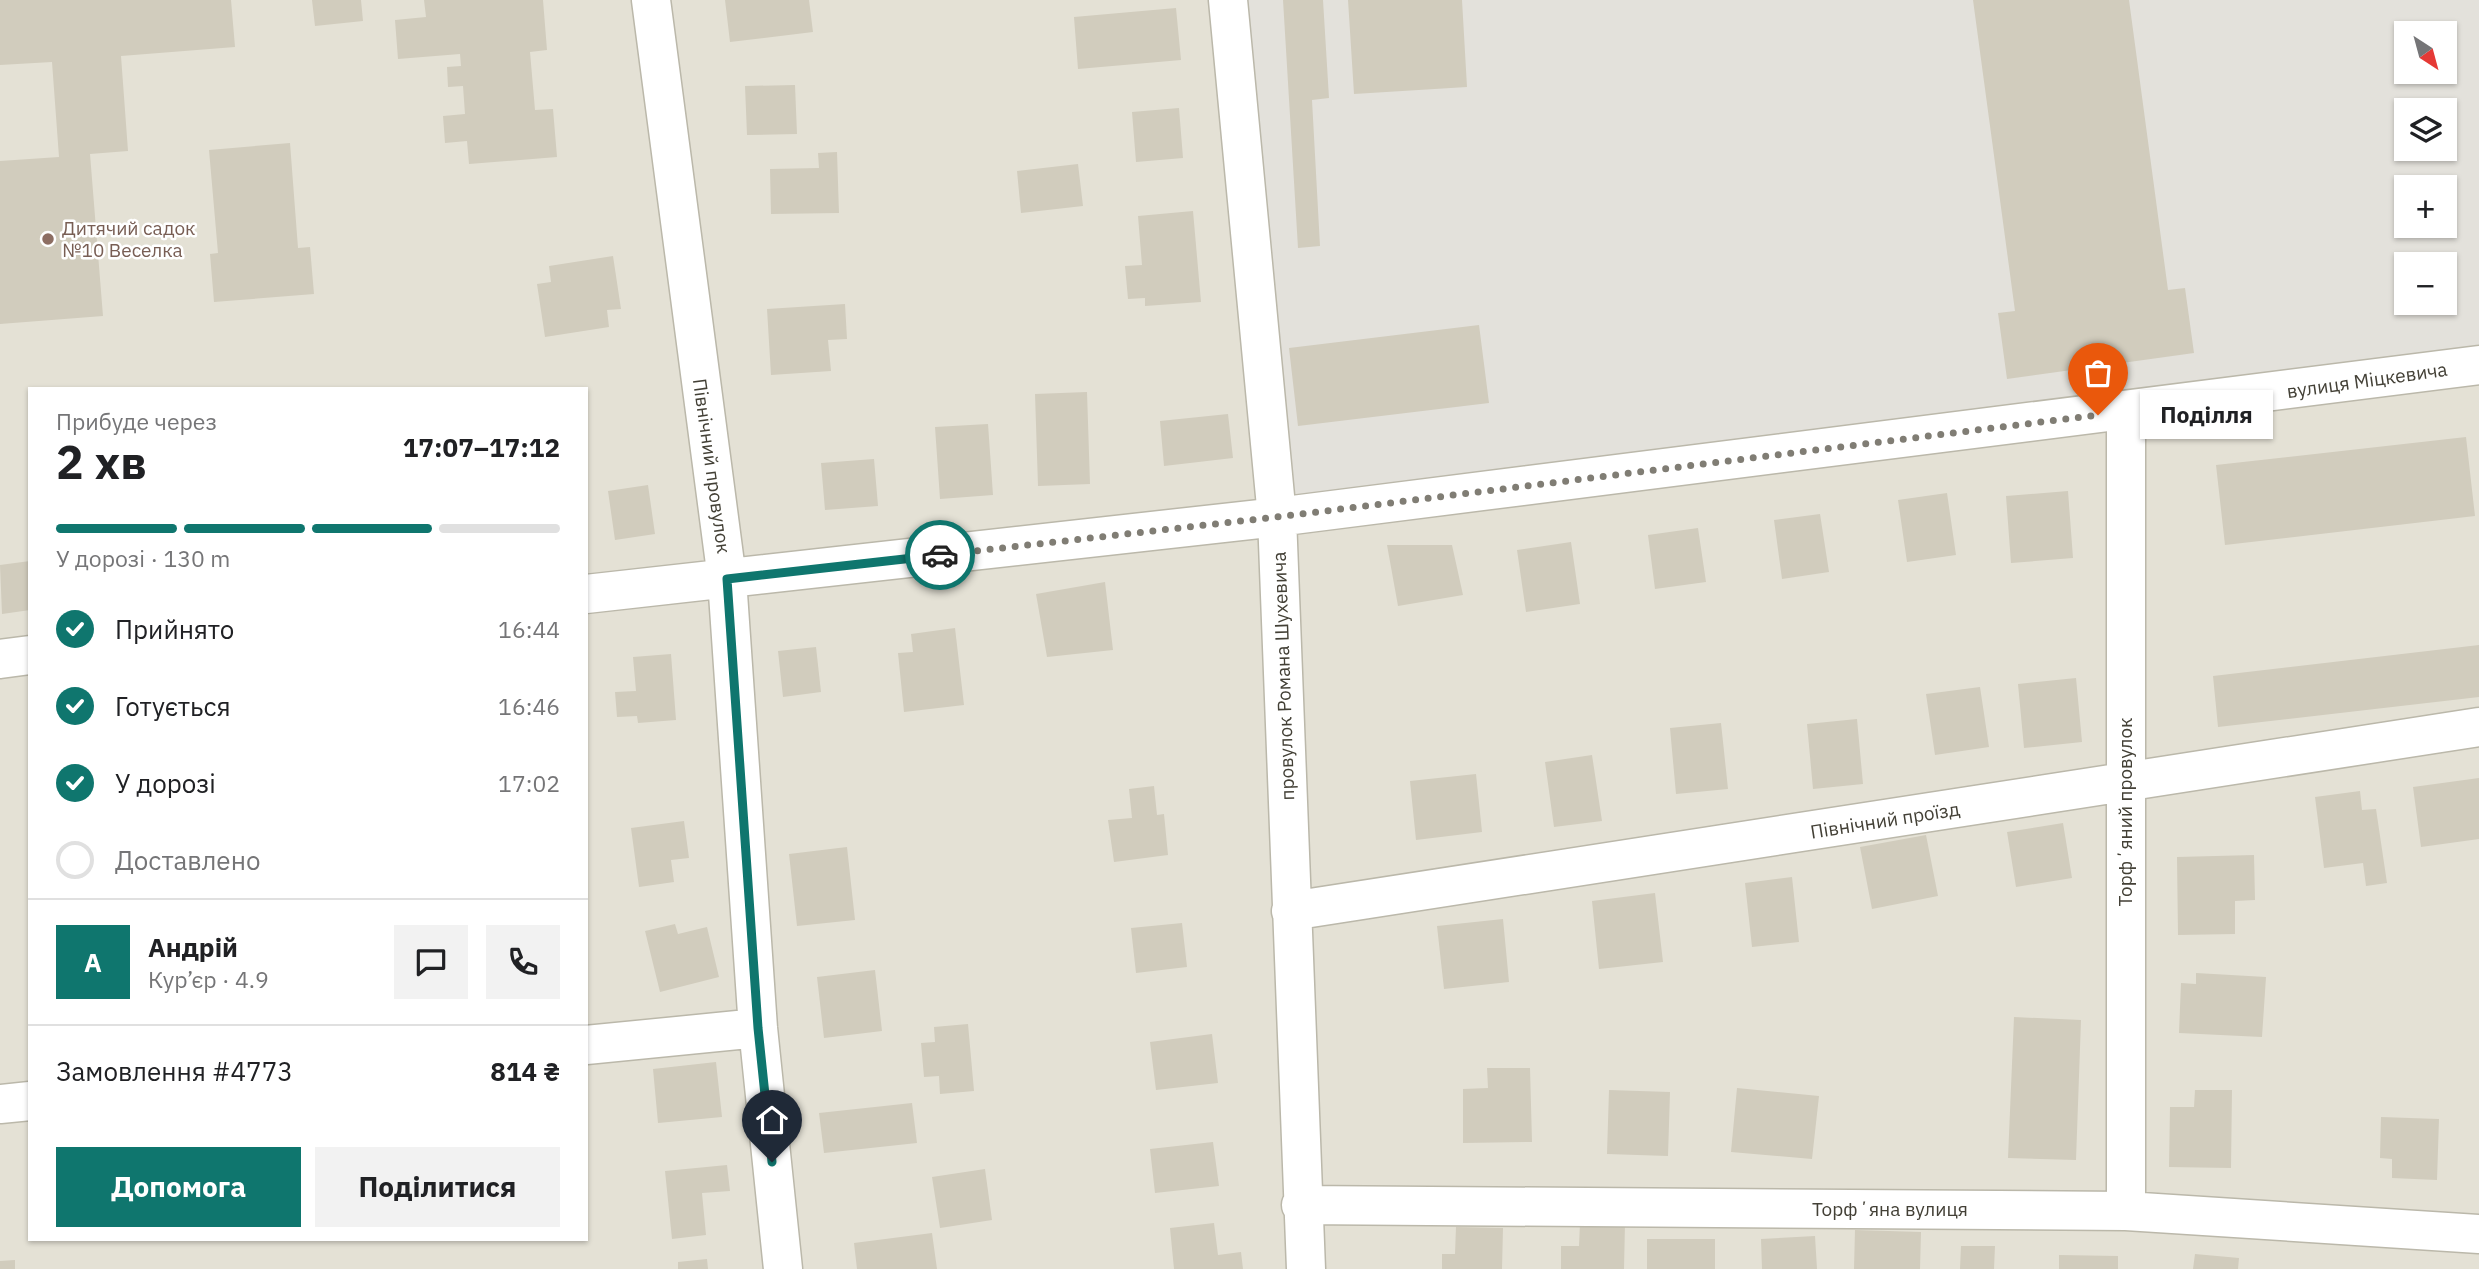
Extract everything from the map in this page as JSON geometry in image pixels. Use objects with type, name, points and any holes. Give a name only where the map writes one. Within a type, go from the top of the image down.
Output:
[{"type":"street","name":"Північний провулок","points":[[651,0],[727,579],[758,1028],[783,1269]]},
{"type":"street","name":"провулок Романа Шухевича","points":[[1228,0],[1277,517],[1301,1205],[1306,1269]]},
{"type":"street","name":"вулиця Міцкевича","points":[[588,594],[1277,517],[2126,412],[2479,365]]},
{"type":"street","name":"Торфʼяний провулок","points":[[2126,412],[2126,1211]]},
{"type":"street","points":[[0,659],[28,655]]},
{"type":"street","name":"Північний проїзд","points":[[1291,911],[2125,784],[2479,727]]},
{"type":"street","points":[[588,1045],[758,1028]]},
{"type":"street","points":[[0,1104],[28,1101]]},
{"type":"street","name":"Торфʼяна вулиця","points":[[1301,1205],[2126,1211],[2479,1234]]},
{"type":"shaded area","points":[[0,0],[1231,0],[2479,360],[2479,1269],[0,1269]]},
{"type":"shaded area","points":[[1231,0],[2479,0],[2479,360],[1277,510]]},
{"type":"building","name":"Дитячий садок №10 Веселка","points":[[0,0],[231,0],[235,47],[121,56],[128,151],[90,154],[103,316],[0,324],[0,161],[59,157],[52,62],[0,65]]},
{"type":"building","points":[[312,0],[361,0],[363,21],[315,26]]},
{"type":"building","points":[[424,0],[543,0],[547,50],[530,52],[535,110],[553,109],[557,157],[469,164],[467,141],[445,143],[443,116],[465,114],[463,86],[448,87],[447,67],[461,66],[460,54],[398,59],[395,20],[426,17]]},
{"type":"building","points":[[725,0],[809,0],[813,32],[730,42]]},
{"type":"building","points":[[1283,0],[1323,0],[1329,98],[1312,100],[1320,246],[1298,248]]},
{"type":"building","points":[[1348,0],[1462,0],[1467,87],[1354,94]]},
{"type":"building","points":[[1973,0],[2129,0],[2168,290],[2185,288],[2194,353],[2007,379],[1998,313],[2015,311]]},
{"type":"building","points":[[1176,8],[1181,60],[1078,69],[1074,17]]},
{"type":"building","points":[[795,85],[797,134],[747,135],[745,86]]},
{"type":"building","points":[[1179,108],[1183,158],[1136,162],[1132,112]]},
{"type":"building","points":[[290,143],[298,248],[310,247],[314,294],[214,302],[210,254],[218,253],[209,150]]},
{"type":"building","points":[[837,152],[839,213],[771,214],[770,169],[819,168],[818,153]]},
{"type":"building","points":[[1078,164],[1083,206],[1021,213],[1017,171]]},
{"type":"building","points":[[1193,211],[1201,302],[1145,306],[1145,298],[1128,299],[1125,266],[1142,265],[1138,216]]},
{"type":"building","points":[[613,256],[621,309],[607,310],[609,327],[545,337],[537,284],[551,282],[549,266]]},
{"type":"building","points":[[845,304],[847,339],[828,340],[831,371],[771,375],[767,309]]},
{"type":"building","points":[[1479,325],[1489,403],[1298,426],[1289,348]]},
{"type":"building","points":[[1087,392],[1090,484],[1038,486],[1035,394]]},
{"type":"building","points":[[1228,414],[1233,458],[1164,466],[1160,421]]},
{"type":"building","points":[[988,424],[993,495],[940,499],[935,427]]},
{"type":"building","points":[[2466,437],[2475,516],[2225,545],[2216,465]]},
{"type":"building","points":[[874,459],[878,506],[825,510],[821,463]]},
{"type":"building","points":[[648,485],[655,534],[615,540],[608,491]]},
{"type":"building","points":[[2068,491],[2073,558],[2011,563],[2006,496]]},
{"type":"building","points":[[1947,493],[1956,555],[1907,562],[1898,500]]},
{"type":"building","points":[[1820,514],[1829,572],[1782,579],[1774,520]]},
{"type":"building","points":[[1698,528],[1706,582],[1655,589],[1648,535]]},
{"type":"building","points":[[1571,542],[1580,604],[1526,612],[1517,550]]},
{"type":"building","points":[[1387,545],[1452,545],[1463,595],[1398,606]]},
{"type":"building","points":[[28,561],[28,610],[2,614],[0,565]]},
{"type":"building","points":[[1105,582],[1113,650],[1047,657],[1036,594]]},
{"type":"building","points":[[955,628],[964,705],[904,712],[898,653],[913,652],[911,634]]},
{"type":"building","points":[[2479,645],[2479,697],[2218,727],[2213,676]]},
{"type":"building","points":[[816,647],[821,692],[783,697],[778,651]]},
{"type":"building","points":[[671,654],[676,720],[638,723],[637,716],[617,717],[615,692],[636,691],[633,657]]},
{"type":"building","points":[[2076,678],[2082,742],[2024,748],[2018,684]]},
{"type":"building","points":[[1980,687],[1989,747],[1935,755],[1926,694]]},
{"type":"building","points":[[1857,719],[1863,784],[1813,789],[1807,724]]},
{"type":"building","points":[[1721,723],[1728,789],[1676,794],[1670,728]]},
{"type":"building","points":[[1592,755],[1602,821],[1554,827],[1545,762]]},
{"type":"building","points":[[1476,774],[1482,832],[1416,840],[1410,781]]},
{"type":"building","points":[[2479,778],[2479,839],[2421,847],[2413,787]]},
{"type":"building","points":[[1154,786],[1157,815],[1164,814],[1168,855],[1114,862],[1108,820],[1132,818],[1129,789]]},
{"type":"building","points":[[2360,791],[2362,810],[2376,809],[2387,883],[2366,886],[2363,863],[2324,868],[2315,797]]},
{"type":"building","points":[[684,821],[689,858],[671,860],[674,882],[639,887],[631,828]]},
{"type":"building","points":[[2063,823],[2072,878],[2016,887],[2007,832]]},
{"type":"building","points":[[1926,835],[1938,896],[1872,909],[1860,847]]},
{"type":"building","points":[[847,847],[855,920],[797,926],[789,854]]},
{"type":"building","points":[[2254,855],[2255,900],[2235,901],[2235,934],[2178,935],[2177,857]]},
{"type":"building","points":[[1792,877],[1799,942],[1752,947],[1745,883]]},
{"type":"building","points":[[1655,893],[1663,962],[1599,969],[1592,901]]},
{"type":"building","points":[[1503,919],[1509,982],[1444,989],[1437,926]]},
{"type":"building","points":[[1182,923],[1187,967],[1136,973],[1131,928]]},
{"type":"building","points":[[675,924],[678,934],[707,927],[719,977],[660,992],[645,931]]},
{"type":"building","points":[[875,970],[882,1031],[824,1038],[817,977]]},
{"type":"building","points":[[2196,973],[2266,977],[2262,1037],[2179,1033],[2181,983],[2196,984]]},
{"type":"building","points":[[2014,1017],[2081,1020],[2076,1160],[2008,1158]]},
{"type":"building","points":[[968,1024],[974,1091],[940,1094],[939,1076],[924,1077],[921,1043],[935,1042],[934,1027]]},
{"type":"building","points":[[1212,1034],[1218,1083],[1156,1090],[1150,1042]]},
{"type":"building","points":[[716,1062],[722,1117],[658,1123],[653,1069]]},
{"type":"building","points":[[1487,1068],[1530,1068],[1532,1142],[1463,1143],[1463,1089],[1488,1088]]},
{"type":"building","points":[[1737,1088],[1819,1096],[1812,1159],[1731,1152]]},
{"type":"building","points":[[1609,1090],[1670,1092],[1668,1156],[1607,1154]]},
{"type":"building","points":[[2195,1090],[2232,1090],[2231,1168],[2169,1167],[2170,1107],[2194,1107]]},
{"type":"building","points":[[912,1103],[917,1143],[824,1153],[819,1113]]},
{"type":"building","points":[[2381,1117],[2439,1119],[2437,1180],[2392,1178],[2392,1159],[2380,1158]]},
{"type":"building","points":[[1213,1142],[1219,1186],[1155,1193],[1150,1149]]},
{"type":"building","points":[[727,1165],[730,1191],[702,1193],[706,1235],[672,1239],[665,1171]]},
{"type":"building","points":[[985,1169],[992,1220],[940,1228],[932,1177]]},
{"type":"building","points":[[1214,1223],[1218,1255],[1241,1252],[1243,1269],[1174,1269],[1170,1228]]},
{"type":"building","points":[[1580,1223],[1625,1223],[1624,1269],[1561,1269],[1561,1246],[1579,1246]]},
{"type":"building","points":[[1456,1227],[1503,1228],[1502,1269],[1442,1269],[1442,1254],[1455,1254]]},
{"type":"building","points":[[1855,1230],[1921,1232],[1920,1269],[1854,1269]]},
{"type":"building","points":[[932,1233],[937,1269],[857,1269],[854,1243]]},
{"type":"building","points":[[1815,1236],[1817,1269],[1762,1269],[1761,1239]]},
{"type":"building","points":[[1647,1239],[1715,1239],[1715,1269],[1647,1269]]},
{"type":"building","points":[[1961,1246],[1995,1246],[1994,1269],[1960,1269]]},
{"type":"building","points":[[2195,1254],[2239,1258],[2238,1269],[2193,1269]]},
{"type":"building","points":[[2059,1255],[2118,1256],[2118,1269],[2059,1269]]},
{"type":"building","points":[[707,1259],[708,1269],[678,1269],[678,1262]]},
{"type":"building","points":[[15,1260],[15,1269],[0,1269],[0,1261]]},
{"type":"way so far","points":[[940,555],[1277,517],[2098,415]]},
{"type":"place","name":"Дитячий садок №10 Веселка","points":[[48,239]]},
{"type":"place","name":"Поділля","points":[[2098,415]]},
{"type":"route","points":[[772,1162],[758,1028],[727,579],[940,555]]}]
